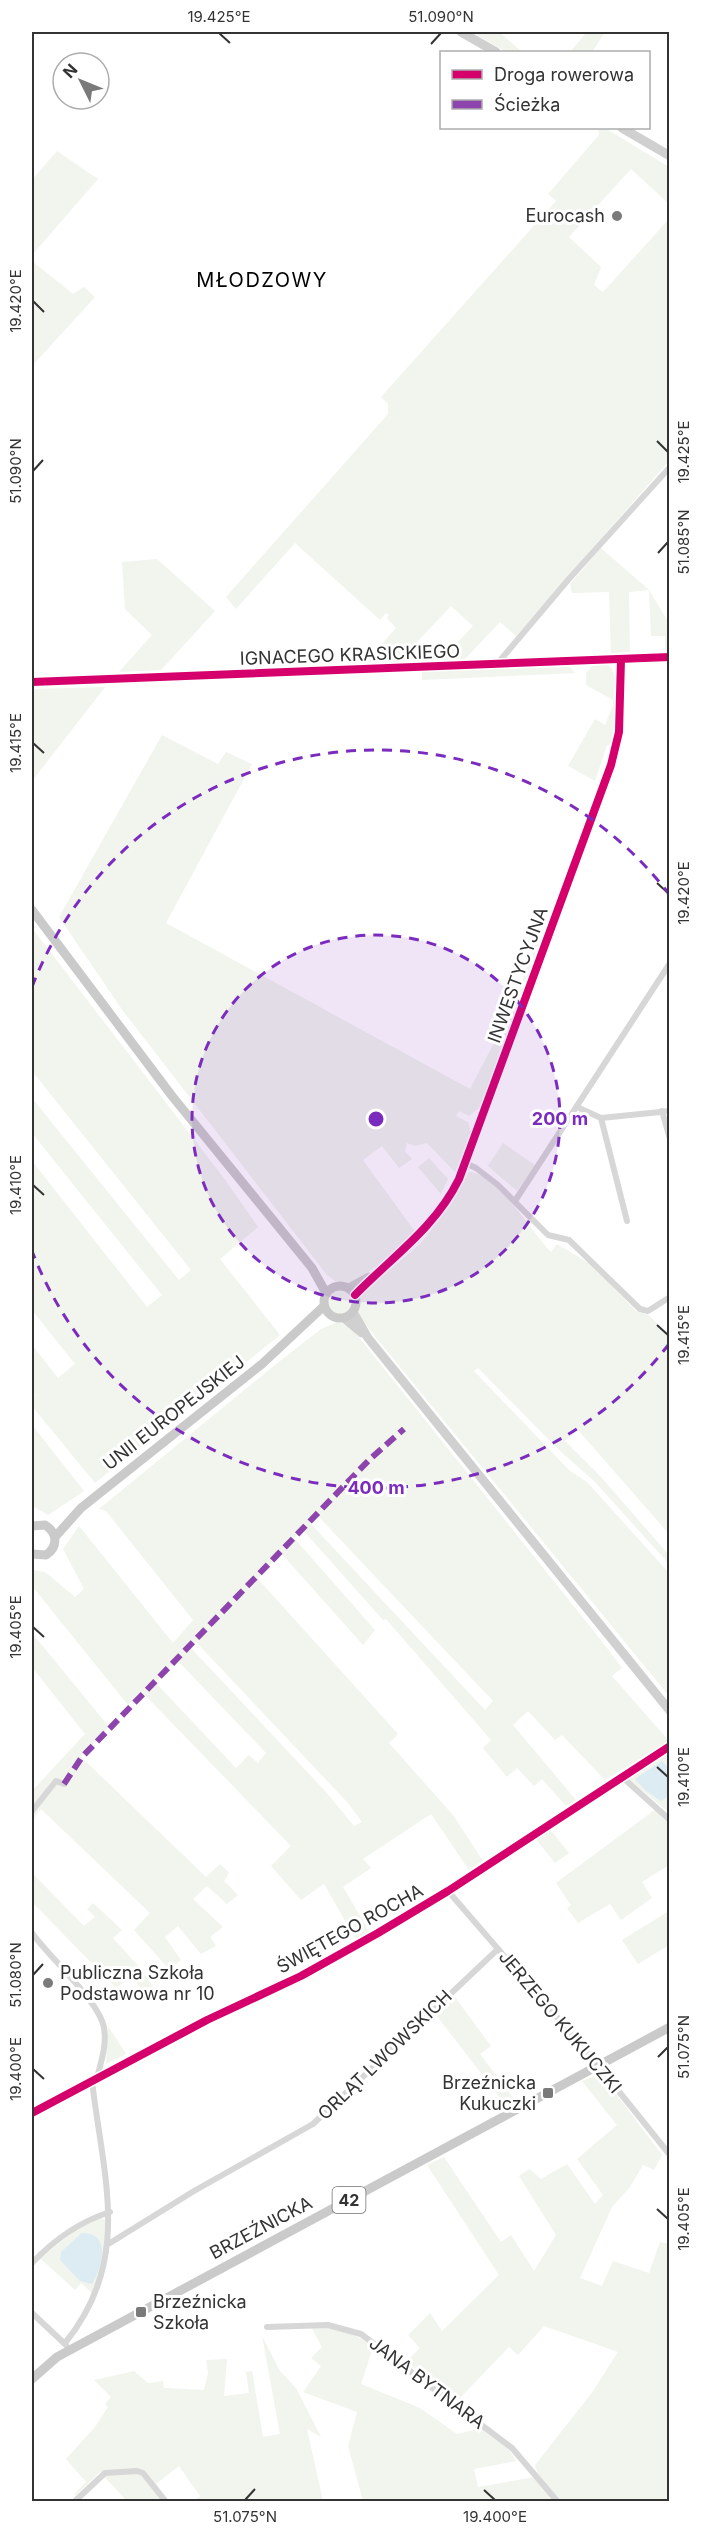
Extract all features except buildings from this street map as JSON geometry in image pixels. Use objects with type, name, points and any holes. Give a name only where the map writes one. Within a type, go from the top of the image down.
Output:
[{"type":"main road","points":[[32,910],[165,1087],[330,1290],[352,1292],[356,1306],[353,1312],[344,1318],[331,1315],[324,1306],[330,1290]]},
{"type":"main road","name":"UNII EUROPEJSKIEJ","points":[[288,1343],[324,1306]]},
{"type":"main road","name":"UNII EUROPEJSKIEJ","points":[[48,1527],[81,1508],[288,1343],[331,1315]]},
{"type":"main road","name":"UNII EUROPEJSKIEJ","points":[[32,1554],[41,1556],[50,1552],[55,1544],[55,1537],[81,1508]]},
{"type":"main road","points":[[32,1526],[41,1524],[48,1527],[55,1537]]},
{"type":"main road","name":"BRZEŹNICKA","points":[[32,2379],[68,2346],[669,2027]]},
{"type":"street","points":[[461,32],[494,51]]},
{"type":"street","points":[[624,129],[669,156]]},
{"type":"street","points":[[498,664],[553,597],[669,467]]},
{"type":"street","name":"IGNACEGO KRASICKIEGO","points":[[32,682],[669,657]]},
{"type":"street","name":"INWESTYCYJNA","points":[[352,1292],[412,1243],[452,1195],[611,765],[621,711],[621,659]]},
{"type":"street","points":[[515,1201],[669,963]]},
{"type":"street","points":[[577,1107],[601,1118],[666,1111],[669,1139]]},
{"type":"street","points":[[601,1118],[627,1221]]},
{"type":"street","points":[[465,1163],[476,1168],[515,1201],[548,1235],[569,1240],[644,1311],[652,1310],[669,1297]]},
{"type":"street","points":[[353,1312],[368,1338],[669,1711]]},
{"type":"street","points":[[344,1318],[368,1338]]},
{"type":"street","name":"ŚWIĘTEGO ROCHA","points":[[32,2113],[207,2020],[301,1976],[448,1891],[669,1746]]},
{"type":"street","points":[[621,1776],[669,1820]]},
{"type":"street","points":[[32,1811],[56,1781],[64,1784]]},
{"type":"street","name":"JERZEGO KUKUCZKI","points":[[448,1891],[598,2066],[669,2155]]},
{"type":"street","points":[[32,1933],[82,1992],[102,2020],[104,2046],[95,2079],[110,2212],[110,2243],[94,2299],[68,2346],[32,2313]]},
{"type":"street","name":"ORLĄT LWOWSKICH","points":[[110,2243],[197,2189],[313,2124],[498,1949]]},
{"type":"street","points":[[32,2263],[72,2228],[89,2218],[110,2212]]},
{"type":"street","name":"JANA BYTNARA","points":[[267,2327],[328,2325],[361,2334],[512,2448],[558,2502]]},
{"type":"street","points":[[74,2502],[105,2472],[137,2471],[143,2473],[166,2502]]},
{"type":"shaded area","points":[[472,32],[499,32],[521,51],[504,51]]},
{"type":"shaded area","points":[[587,32],[605,32],[593,51],[571,51]]},
{"type":"shaded area","points":[[598,129],[607,129],[669,167],[669,204],[631,169],[569,237],[601,267],[594,285],[603,292],[669,219],[669,461],[516,636],[500,622],[465,659],[441,660],[473,626],[451,606],[397,663],[366,662],[396,628],[387,618],[389,615],[386,613],[380,620],[295,543],[236,609],[226,597],[388,414],[388,404],[381,397],[556,201],[548,194],[599,135]]},
{"type":"shaded area","points":[[57,151],[98,179],[32,255],[32,180]]},
{"type":"shaded area","points":[[32,261],[73,294],[84,287],[95,297],[32,366]]},
{"type":"shaded area","points":[[601,548],[649,590],[629,592],[630,652],[611,653],[609,592],[572,593],[570,584]]},
{"type":"shaded area","points":[[157,559],[215,611],[161,670],[119,672],[152,635],[125,609],[122,562]]},
{"type":"shaded area","points":[[649,590],[669,623],[669,651],[665,651],[665,636],[651,636]]},
{"type":"shaded area","points":[[608,665],[615,679],[615,715],[611,745],[607,745],[595,781],[568,766],[595,719],[605,725],[613,705],[613,700],[586,685],[586,673],[592,666]]},
{"type":"shaded area","points":[[570,667],[575,673],[422,680],[422,671]]},
{"type":"shaded area","points":[[105,687],[32,781],[32,689]]},
{"type":"shaded area","points":[[162,735],[218,764],[226,752],[252,764],[166,923],[470,1089],[510,1012],[537,940],[539,946],[480,1107],[469,1116],[459,1111],[456,1116],[468,1122],[471,1132],[455,1172],[427,1143],[415,1146],[407,1143],[405,1151],[412,1159],[399,1168],[382,1146],[363,1160],[416,1233],[390,1257],[351,1284],[335,1281],[327,1275],[123,1011],[59,917]]},
{"type":"shaded area","points":[[32,928],[226,1181],[258,1227],[220,1259],[280,1335],[95,1483],[32,1406],[32,1399],[35,1395],[32,1390],[32,1345],[58,1378],[75,1364],[32,1310],[32,1161],[147,1307],[162,1295],[32,1133],[32,1098],[179,1280],[191,1270],[32,1071]]},
{"type":"shaded area","points":[[503,1143],[535,1165],[517,1191],[488,1166]]},
{"type":"shaded area","points":[[429,1158],[448,1179],[441,1194],[418,1167]]},
{"type":"shaded area","points":[[469,1172],[480,1175],[491,1182],[551,1252],[557,1244],[592,1265],[636,1311],[649,1315],[669,1336],[669,1534],[578,1430],[565,1441],[601,1477],[669,1555],[669,1564],[595,1482],[560,1451],[478,1368],[474,1371],[569,1470],[588,1483],[669,1573],[669,1696],[356,1313],[360,1295],[420,1244],[449,1207]]},
{"type":"shaded area","points":[[339,1290],[348,1293],[351,1302],[348,1311],[339,1314],[330,1311],[327,1302],[330,1293]]},
{"type":"shaded area","points":[[337,1322],[350,1326],[604,1644],[622,1668],[612,1676],[669,1741],[605,1780],[562,1735],[555,1740],[528,1711],[513,1725],[576,1800],[566,1806],[542,1779],[534,1786],[517,1768],[507,1777],[483,1748],[491,1740],[386,1619],[383,1620],[302,1529],[294,1538],[375,1630],[363,1645],[281,1553],[258,1579],[398,1734],[389,1743],[453,1815],[483,1861],[469,1870],[431,1814],[363,1859],[371,1868],[343,1887],[370,1933],[355,1938],[324,1884],[301,1900],[271,1866],[291,1846],[142,1692],[128,1705],[32,1586],[32,1570],[45,1572],[75,1597],[84,1589],[63,1549],[79,1526],[173,1643],[193,1620],[106,1511],[99,1509],[321,1329]],"holes":[[[317,1515],[493,1701],[485,1710],[310,1523]],[[196,1642],[348,1803],[362,1822],[354,1826],[326,1792],[190,1647]],[[177,1660],[266,1753],[258,1763],[249,1755],[236,1768],[155,1682]]]},
{"type":"shaded area","points":[[32,1425],[84,1491],[48,1515],[32,1506]]},
{"type":"shaded area","points":[[32,1633],[109,1727],[81,1757],[206,1877],[220,1864],[229,1873],[224,1881],[238,1895],[227,1904],[207,1886],[193,1899],[223,1927],[210,1937],[216,1946],[201,1954],[178,1926],[165,1937],[181,1960],[169,1969],[134,1930],[150,1913],[41,1809],[32,1820],[32,1791],[85,1734],[32,1667]]},
{"type":"shaded area","points":[[669,1750],[669,1808],[666,1810],[626,1777]]},
{"type":"shaded area","points":[[662,1761],[669,1769],[670,1795],[661,1801],[646,1791],[635,1779]]},
{"type":"shaded area","points":[[656,1809],[669,1823],[669,1865],[642,1882],[652,1898],[621,1920],[610,1904],[578,1923],[567,1908],[571,1905],[556,1883]]},
{"type":"shaded area","points":[[549,1828],[569,1853],[555,1863],[535,1838]]},
{"type":"shaded area","points":[[32,1873],[84,1926],[95,1917],[87,1909],[93,1903],[122,1930],[113,1938],[141,1969],[157,1993],[147,1998],[132,1976],[116,1988],[32,1902]]},
{"type":"shaded area","points":[[669,1911],[669,1945],[638,1964],[622,1940]]},
{"type":"shaded area","points":[[455,1997],[491,2046],[480,2054],[517,2103],[508,2108],[436,2015]]},
{"type":"shaded area","points":[[108,2026],[126,2054],[106,2064]]},
{"type":"shaded area","points":[[597,2075],[607,2082],[662,2155],[654,2170],[643,2165],[630,2187],[612,2207],[580,2278],[602,2286],[613,2261],[649,2273],[660,2242],[669,2244],[669,2501],[561,2501],[538,2474],[535,2465],[591,2394],[618,2352],[544,2326],[518,2355],[509,2347],[456,2402],[407,2361],[420,2348],[408,2335],[430,2313],[442,2331],[499,2275],[427,2165],[444,2157],[501,2242],[511,2235],[534,2271],[556,2235],[519,2176],[529,2169],[541,2179],[567,2164],[595,2204],[603,2195],[577,2159],[617,2125],[582,2081]]},
{"type":"shaded area","points":[[101,2218],[106,2221],[107,2239],[99,2276],[92,2293],[81,2283],[75,2290],[40,2258],[80,2227]]},
{"type":"shaded area","points":[[82,2233],[91,2234],[98,2239],[101,2245],[99,2269],[92,2284],[80,2281],[60,2260],[61,2252]]},
{"type":"shaded area","points":[[311,2327],[344,2331],[373,2347],[361,2384],[420,2408],[457,2434],[482,2428],[506,2445],[516,2461],[474,2469],[478,2487],[535,2477],[555,2501],[363,2501],[348,2446],[357,2412],[303,2392],[321,2366],[311,2358],[322,2347]]},
{"type":"shaded area","points":[[262,2336],[280,2371],[296,2388],[321,2437],[307,2429],[323,2501],[194,2501],[200,2496],[179,2466],[156,2484],[170,2501],[127,2501],[100,2472],[76,2495],[74,2494],[86,2482],[66,2459],[95,2427],[108,2407],[105,2404],[111,2397],[94,2380],[134,2371],[148,2383],[163,2381],[164,2388],[204,2390],[208,2373],[206,2360],[227,2359],[224,2396],[249,2393],[246,2372],[252,2371],[263,2437],[280,2434]]},
{"type":"marked path","points":[[64,1784],[82,1757],[370,1459],[404,1429]]},
{"type":"cycle path","points":[[32,682],[670,657]]},
{"type":"cycle path","points":[[355,1295],[425,1227],[438,1212],[459,1179],[611,765],[619,732],[621,659]]},
{"type":"cycle path","points":[[32,2113],[207,2020],[301,1976],[378,1933],[448,1891],[670,1746]]},
{"type":"place","name":"Eurocash","points":[[617,216]]},
{"type":"place","name":"Publiczna Szkoła Podstawowa nr 10","points":[[48,1983]]},
{"type":"place","name":"Brzeźnicka Kukuczki","points":[[548,2093]]},
{"type":"place","name":"Brzeźnicka Szkoła","points":[[141,2312]]},
{"type":"district","name":"MŁODZOWY","points":[[262,280]]}]
